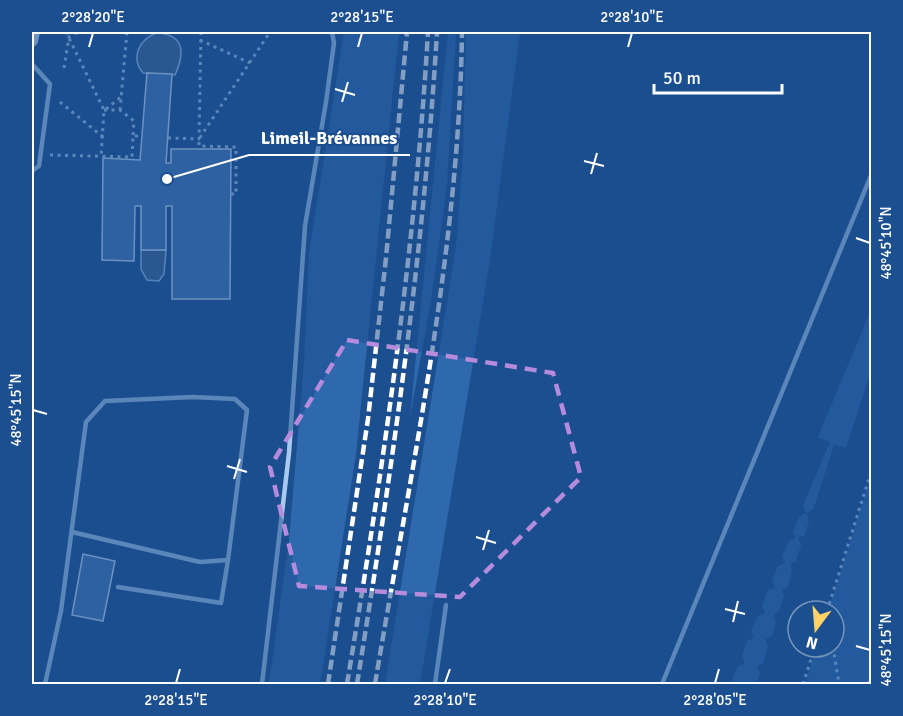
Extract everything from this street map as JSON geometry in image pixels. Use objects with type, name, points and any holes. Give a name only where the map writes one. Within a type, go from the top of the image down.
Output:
[{"type":"main road","points":[[32,41],[34,32]]},
{"type":"lane","points":[[262,684],[289,453],[305,226],[326,102],[334,43],[332,32]]},
{"type":"lane","points":[[32,64],[50,84],[39,165],[32,171]]},
{"type":"lane","points":[[662,684],[872,173]]},
{"type":"lane","points":[[45,684],[61,611],[86,422],[105,400],[194,397],[235,399],[247,410],[221,603],[118,587]]},
{"type":"lane","points":[[72,532],[200,562],[228,560]]},
{"type":"lane","points":[[435,684],[446,605]]},
{"type":"path","points":[[66,32],[104,110],[101,157]]},
{"type":"path","points":[[69,37],[78,32]]},
{"type":"path","points":[[120,110],[127,32]]},
{"type":"path","points":[[201,32],[199,146],[236,147],[236,194],[231,194]]},
{"type":"path","points":[[199,139],[270,32]]},
{"type":"path","points":[[64,68],[69,37]]},
{"type":"path","points":[[200,40],[250,63]]},
{"type":"path","points":[[104,110],[121,97]]},
{"type":"path","points":[[60,102],[102,137]]},
{"type":"path","points":[[52,155],[132,157],[134,121],[120,110],[104,110]]},
{"type":"path","points":[[133,136],[142,136]]},
{"type":"path","points":[[168,138],[199,139]]},
{"type":"path","points":[[831,599],[872,469]]},
{"type":"path","points":[[803,684],[811,659]]},
{"type":"path","points":[[835,659],[839,684]]},
{"type":"path","points":[[868,684],[872,675]]},
{"type":"path","points":[[158,684],[173,684]]},
{"type":"highlighted area","points":[[347,340],[553,373],[581,477],[460,597],[299,586],[270,467]]},
{"type":"shaded area","points":[[344,32],[399,32],[356,454],[320,684],[269,684],[289,540],[304,363],[309,254]]},
{"type":"shaded area","points":[[448,32],[456,32],[447,184],[431,301],[410,417]]},
{"type":"shaded area","points":[[466,32],[520,32],[490,259],[420,684],[385,684],[456,247],[463,156]]},
{"type":"shaded area","points":[[156,33],[173,37],[180,46],[180,59],[175,75],[143,73],[139,67],[138,50],[145,40]]},
{"type":"shaded area","points":[[141,250],[166,250],[164,274],[159,281],[147,280],[141,269]]},
{"type":"shaded area","points":[[871,310],[871,371],[846,448],[834,445],[813,510],[806,513],[803,506],[830,442],[818,437]]},
{"type":"shaded area","points":[[871,476],[871,684],[805,684],[813,659],[846,659],[846,599],[832,599]]},
{"type":"shaded area","points":[[806,513],[809,520],[805,535],[798,538],[801,545],[796,561],[790,564],[792,570],[788,587],[782,590],[784,596],[779,611],[773,614],[776,621],[772,636],[765,640],[768,647],[763,663],[757,666],[760,673],[756,684],[734,684],[732,680],[738,666],[745,663],[742,656],[747,641],[754,638],[751,631],[758,616],[765,613],[762,606],[768,590],[775,588],[772,581],[778,566],[785,563],[782,556],[789,541],[796,538],[793,531],[800,516]]},
{"type":"building","points":[[147,73],[172,74],[166,163],[171,163],[171,149],[231,149],[230,299],[172,299],[172,206],[166,206],[166,250],[141,250],[141,206],[135,206],[134,261],[102,260],[103,158],[140,160]]},
{"type":"building","points":[[83,554],[115,561],[103,621],[72,615]]},
{"type":"railway","points":[[328,684],[368,419],[407,32]]},
{"type":"railway","points":[[347,684],[396,359],[415,196],[428,32]]},
{"type":"railway","points":[[357,684],[382,522],[415,278],[437,32]]},
{"type":"railway","points":[[375,684],[418,441],[443,277],[459,114],[462,32]]},
{"type":"place","name":"Limeil-Brévannes","points":[[167,179]]}]
